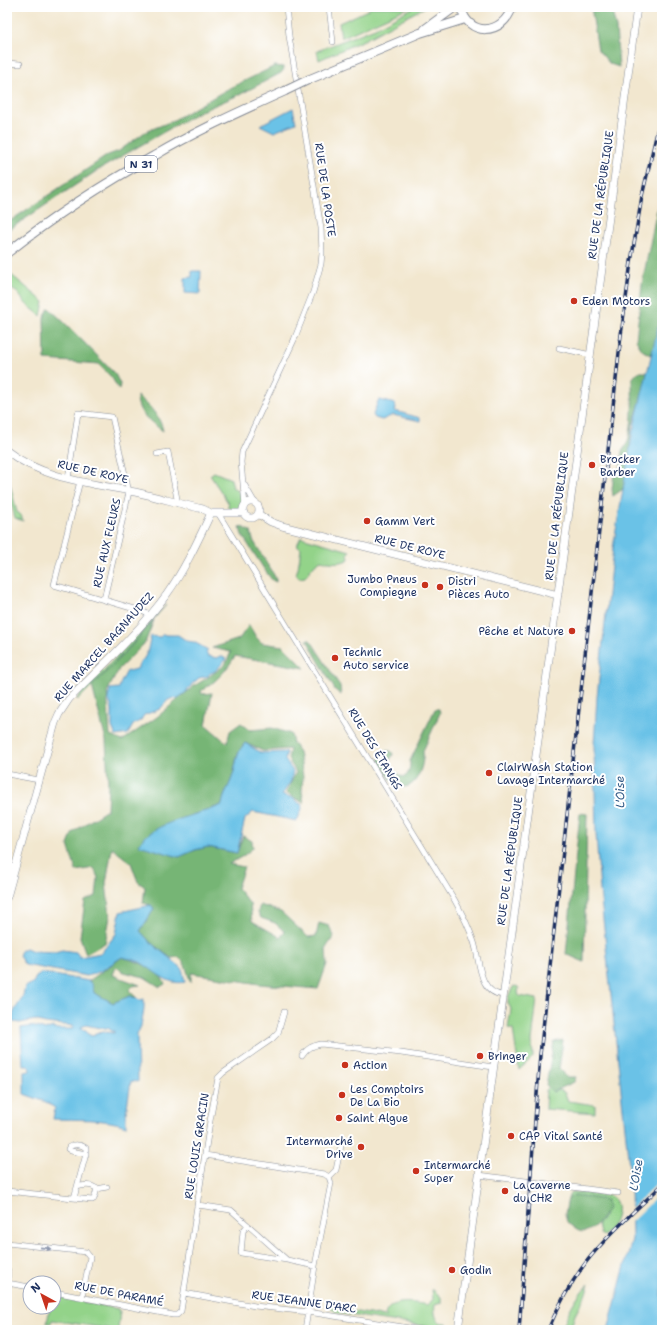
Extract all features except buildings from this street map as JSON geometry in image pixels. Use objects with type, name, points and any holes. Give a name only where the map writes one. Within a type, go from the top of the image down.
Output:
[{"type":"main road","name":"N 31","points":[[420,33],[455,7]]},
{"type":"main road","points":[[461,7],[466,19],[472,25],[480,29],[497,27],[507,19],[512,7]]},
{"type":"main road","name":"RUE DE LA RÉPUBLIQUE","points":[[458,1330],[637,7]]},
{"type":"main road","name":"N 31","points":[[7,253],[62,214],[154,156],[210,126],[285,90],[420,33],[466,19]]},
{"type":"main road","name":"RUE DE ROYE","points":[[7,451],[39,470],[68,478],[204,509],[214,513],[244,513]]},
{"type":"main road","points":[[255,503],[259,509],[258,514],[256,517],[247,517],[244,513],[245,505],[255,503]]},
{"type":"main road","name":"RUE MARCEL BAGNAUDEZ","points":[[7,897],[54,723],[70,700],[150,616],[177,579],[214,513]]},
{"type":"main road","name":"RUE DE ROYE","points":[[258,514],[271,522],[282,526],[558,595]]},
{"type":"main road","points":[[7,1271],[7,1283]]},
{"type":"street","name":"RUE DE LA POSTE","points":[[245,505],[241,462],[242,452],[303,318],[313,292],[321,264],[322,253],[321,228],[289,36],[286,7]]},
{"type":"street","points":[[329,7],[333,42]]},
{"type":"street","points":[[7,62],[20,64]]},
{"type":"street","points":[[559,348],[590,355]]},
{"type":"street","points":[[68,478],[78,413],[112,417],[129,492]]},
{"type":"street","points":[[157,454],[168,452],[178,504]]},
{"type":"street","points":[[80,481],[54,585],[104,599],[146,613],[150,616]]},
{"type":"street","name":"RUE DE LA POSTE","points":[[243,482],[255,503]]},
{"type":"street","name":"RUE AUX FLEURS","points":[[104,599],[129,492]]},
{"type":"street","name":"RUE DES ÉTANGS","points":[[214,513],[454,899],[474,941],[481,976],[486,986],[494,994],[503,995]]},
{"type":"street","points":[[7,774],[39,780]]},
{"type":"street","points":[[7,865],[15,868]]},
{"type":"street","name":"RUE LOUIS GRACIN","points":[[179,1314],[181,1311],[184,1293],[191,1240],[218,1078],[278,1033],[284,1012]]},
{"type":"street","points":[[302,1056],[311,1046],[321,1044],[402,1053],[493,1067]]},
{"type":"street","points":[[329,1177],[336,1170],[341,1146]]},
{"type":"street","points":[[74,1198],[86,1154]]},
{"type":"street","points":[[205,1156],[324,1174],[329,1177],[332,1183],[315,1266],[305,1330]]},
{"type":"street","points":[[479,1175],[618,1193]]},
{"type":"street","points":[[77,1187],[82,1185],[95,1187],[97,1189],[107,1187]]},
{"type":"street","points":[[7,1191],[92,1200],[94,1199],[97,1189]]},
{"type":"street","points":[[198,1205],[231,1210],[287,1260]]},
{"type":"street","points":[[248,1225],[243,1231],[241,1253],[315,1266]]},
{"type":"street","points":[[7,1243],[86,1252],[90,1257],[82,1297]]},
{"type":"street","points":[[7,1283],[22,1286]]},
{"type":"street","name":"RUE DE PARAMÉ","points":[[62,1293],[173,1315],[179,1314]]},
{"type":"street","name":"RUE JEANNE D'ARC","points":[[184,1293],[255,1306],[308,1312],[422,1330]]},
{"type":"green space","points":[[370,7],[409,7],[341,38],[339,23],[370,9]]},
{"type":"green space","points":[[414,7],[425,7],[364,40],[319,60],[317,51],[375,28]]},
{"type":"green space","points":[[591,7],[611,7],[616,28],[619,67],[610,64],[598,50]]},
{"type":"green space","points":[[275,66],[283,67],[284,69],[281,73],[241,94],[199,112],[95,172],[7,231],[7,223],[108,155],[119,151],[145,132],[172,121],[226,90]]},
{"type":"green space","points":[[662,184],[662,328],[656,350],[650,355],[642,350],[636,340],[642,284]]},
{"type":"green space","points":[[9,273],[44,302],[41,316],[25,303],[18,293],[8,287],[7,277]]},
{"type":"green space","points":[[49,308],[115,374],[120,384],[119,390],[112,378],[99,364],[45,360],[44,318]]},
{"type":"green space","points":[[638,372],[650,372],[632,427],[630,457],[623,489],[613,496],[612,489],[614,473],[621,466],[622,451],[629,437],[631,427],[632,379]]},
{"type":"green space","points":[[137,396],[157,416],[163,431],[149,420],[139,408]]},
{"type":"green space","points":[[7,472],[17,512],[21,515],[23,521],[15,518],[7,488]]},
{"type":"green space","points":[[214,472],[231,479],[233,488],[241,494],[243,499],[240,508],[230,509],[227,507],[229,504],[210,475]]},
{"type":"green space","points":[[241,526],[251,532],[253,540],[274,575],[276,582],[272,580],[264,569],[242,535],[240,528]]},
{"type":"green space","points":[[301,537],[350,551],[348,553],[349,559],[342,562],[328,562],[321,560],[315,564],[305,577],[299,578],[296,574],[301,548],[297,545]]},
{"type":"green space","points":[[166,605],[133,643],[78,700],[77,698]]},
{"type":"green space","points":[[154,620],[145,643],[119,669],[107,692],[110,735],[122,741],[157,717],[194,686],[225,665],[231,652],[212,648],[239,639],[249,625],[256,637],[262,643],[283,646],[305,668],[235,656],[220,676],[201,691],[202,694],[212,693],[206,725],[227,743],[230,731],[241,723],[250,730],[272,728],[291,734],[293,743],[299,752],[303,776],[302,791],[304,803],[286,793],[296,772],[288,759],[290,749],[263,751],[245,743],[241,747],[237,756],[234,773],[222,805],[177,820],[140,845],[179,857],[195,850],[208,847],[237,853],[243,836],[252,841],[253,848],[229,864],[244,867],[237,888],[250,904],[252,921],[280,937],[285,932],[275,923],[261,918],[258,912],[260,905],[281,912],[308,937],[316,936],[319,923],[329,926],[334,936],[326,948],[327,964],[318,989],[259,984],[191,973],[191,983],[182,960],[179,957],[171,958],[151,943],[140,931],[154,909],[151,905],[143,903],[145,887],[138,882],[131,863],[112,848],[106,883],[110,917],[105,943],[86,954],[80,937],[85,901],[96,896],[98,878],[94,868],[76,871],[68,845],[73,832],[107,810],[108,783],[106,741],[92,686]]},
{"type":"green space","points":[[307,640],[310,640],[313,644],[340,686],[341,695],[335,690]]},
{"type":"green space","points":[[435,709],[439,709],[440,713],[423,751],[420,772],[412,783],[401,787],[392,781],[379,760],[385,751],[391,751],[393,754],[389,762],[390,764],[397,773],[405,777],[409,770],[410,761]]},
{"type":"green space","points":[[580,813],[587,814],[584,962],[566,954]]},
{"type":"green space","points":[[122,957],[147,966],[158,974],[165,984],[160,987],[144,977],[124,972],[116,967],[113,975],[140,985],[133,986],[129,990],[137,998],[130,996],[113,1003],[94,993],[92,985],[89,981]]},
{"type":"green space","points":[[517,986],[519,988],[519,996],[537,999],[532,1041],[533,1057],[519,1070],[513,1029],[508,1028],[511,1009],[508,1003],[508,997],[513,987]]},
{"type":"green space","points":[[563,1040],[559,1069],[566,1077],[576,1077],[574,1082],[553,1092],[546,1085],[554,1042]]},
{"type":"green space","points":[[549,1087],[553,1087],[556,1091],[560,1090],[565,1093],[568,1101],[595,1105],[595,1113],[545,1109],[546,1090]]},
{"type":"green space","points":[[574,1192],[610,1196],[613,1198],[617,1204],[617,1212],[612,1226],[604,1236],[600,1234],[598,1224],[605,1215],[575,1195],[568,1198],[570,1193]]},
{"type":"green space","points":[[575,1195],[606,1200],[608,1208],[606,1212],[596,1225],[587,1231],[582,1232],[577,1230],[567,1222],[565,1214],[568,1198]]},
{"type":"green space","points":[[589,1284],[570,1330],[562,1330],[572,1305],[584,1288]]},
{"type":"green space","points":[[432,1289],[441,1297],[441,1303],[435,1305],[435,1312],[438,1321],[447,1323],[447,1327],[444,1329],[337,1313],[330,1307],[330,1300],[334,1300],[346,1310],[387,1317],[385,1315],[388,1309],[397,1303],[404,1302],[428,1305],[433,1299]]},
{"type":"green space","points":[[62,1298],[119,1309],[120,1311],[118,1330],[52,1320],[51,1323],[47,1323],[48,1315],[62,1315]]},
{"type":"water","points":[[293,108],[296,123],[274,132],[260,125]]},
{"type":"water","points":[[192,271],[201,271],[200,294],[185,293],[185,278],[192,277]]},
{"type":"water","name":"L'Oise","points":[[662,311],[662,1330],[608,1330],[632,1239],[631,1185],[600,890],[596,834],[594,745],[597,697],[613,548],[633,431]]},
{"type":"water","points":[[380,400],[395,404],[395,411],[420,418],[420,421],[393,415],[382,420],[375,418],[373,415],[378,401]]},
{"type":"water","points":[[163,634],[178,635],[187,641],[194,642],[208,650],[206,652],[208,656],[217,658],[221,656],[226,659],[208,676],[199,678],[177,699],[173,698],[168,700],[160,709],[144,715],[141,720],[133,725],[128,734],[116,736],[112,727],[112,709],[108,698],[110,689],[119,688],[127,671],[137,669],[147,653],[151,636],[160,637]]},
{"type":"water","points":[[245,743],[261,753],[287,752],[285,760],[293,771],[291,781],[282,795],[293,798],[303,806],[297,821],[253,812],[245,819],[237,853],[208,847],[195,850],[179,857],[139,845],[145,837],[154,830],[177,820],[222,805],[238,756]]},
{"type":"water","points":[[151,905],[154,909],[140,931],[151,943],[182,968],[185,982],[172,982],[138,961],[122,957],[101,971],[87,976],[25,965],[19,956],[21,950],[26,948],[33,951],[55,952],[62,950],[76,952],[80,957],[101,953],[116,934],[120,912]]},
{"type":"water","points":[[42,973],[89,981],[92,985],[94,993],[113,1003],[130,996],[140,1000],[144,999],[141,1026],[137,1035],[138,1082],[131,1081],[126,1113],[126,1126],[118,1123],[100,1121],[53,1119],[55,1108],[46,1102],[24,1094],[24,1072],[30,1071],[29,1066],[23,1066],[21,1028],[33,1027],[45,1030],[53,1027],[53,1029],[73,1029],[74,1026],[45,1023],[35,1020],[20,1023],[13,1022],[14,1013],[22,999],[25,987],[33,983],[36,977]],"holes":[[[86,1025],[109,1028],[111,1031],[114,1031],[114,1033],[95,1033],[94,1036],[89,1035],[86,1030],[81,1029],[81,1027]]]},
{"type":"pier","points":[[662,1179],[662,1192],[630,1223],[629,1211]]},
{"type":"railway","points":[[519,1330],[540,1055],[621,335],[642,196],[662,111]]},
{"type":"railway","points":[[548,1330],[565,1294],[587,1261],[614,1231],[662,1185]]},
{"type":"place","name":"Eden Motors","points":[[574,301]]},
{"type":"place","name":"Brocker Barber","points":[[592,465]]},
{"type":"place","name":"Gamm Vert","points":[[367,521]]},
{"type":"place","name":"Jumbo Pneus Compiegne","points":[[425,585]]},
{"type":"place","name":"Distri Pièces Auto","points":[[440,587]]},
{"type":"place","name":"Pêche et Nature","points":[[572,631]]},
{"type":"place","name":"Technic Auto service","points":[[335,658]]},
{"type":"place","name":"ClairWash Station Lavage Intermarché","points":[[489,773]]},
{"type":"place","name":"Bringer","points":[[480,1056]]},
{"type":"place","name":"Action","points":[[345,1065]]},
{"type":"place","name":"Les Comptoirs De La Bio","points":[[342,1095]]},
{"type":"place","name":"Saint Algue","points":[[339,1118]]},
{"type":"place","name":"CAP Vital Santé","points":[[511,1136]]},
{"type":"place","name":"Intermarché Drive","points":[[361,1147]]},
{"type":"place","name":"Intermarché Super","points":[[416,1171]]},
{"type":"place","name":"La caverne du CHR","points":[[505,1191]]},
{"type":"place","name":"Godin","points":[[452,1270]]}]
